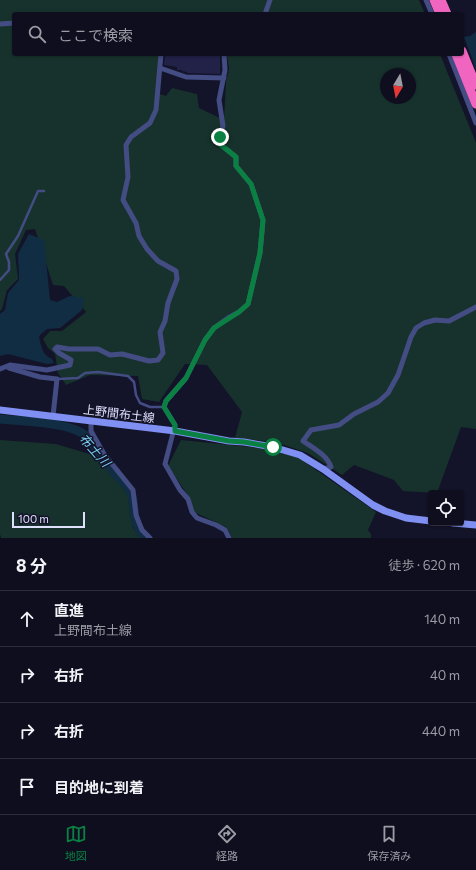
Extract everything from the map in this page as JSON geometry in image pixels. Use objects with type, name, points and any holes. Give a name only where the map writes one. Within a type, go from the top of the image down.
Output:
[{"type":"highway","points":[[434,0],[439,12]]},
{"type":"highway","points":[[441,0],[446,12]]},
{"type":"highway","points":[[457,56],[476,104]]},
{"type":"highway","points":[[464,56],[476,85]]},
{"type":"main road","name":"上野間布土線","points":[[0,410],[175,431],[273,447],[300,455],[323,469],[361,497],[386,511],[406,518],[428,521]]},
{"type":"main road","points":[[464,524],[476,525]]},
{"type":"street","points":[[266,12],[270,0]]},
{"type":"street","points":[[426,0],[431,12]]},
{"type":"street","points":[[0,24],[12,23]]},
{"type":"street","points":[[1,369],[10,365],[47,370],[70,365],[71,360],[59,353],[55,349],[57,347],[69,349],[98,349],[110,355],[122,354],[149,361],[158,360],[163,353],[160,332],[165,321],[168,303],[178,279],[176,272],[158,261],[147,249],[139,236],[136,224],[122,200],[128,177],[126,145],[132,137],[150,124],[156,110],[161,56]]},
{"type":"street","points":[[224,56],[224,78],[219,100],[223,126],[220,137],[221,145],[236,157],[236,166],[251,184],[263,220],[260,253],[248,304],[239,312],[214,328],[205,340],[186,378],[166,401],[164,407],[175,425],[175,431],[164,464],[180,490],[188,499],[192,512],[197,518],[225,530],[229,538]]},
{"type":"street","points":[[449,56],[476,123]]},
{"type":"street","points":[[160,68],[186,77],[224,78]]},
{"type":"street","points":[[323,469],[330,467],[329,461],[303,441],[311,430],[339,425],[354,414],[378,402],[388,393],[398,375],[411,337],[416,328],[424,323],[435,320],[448,321],[476,307]]},
{"type":"street","points":[[1,369],[11,368],[40,377],[57,379],[53,416]]},
{"type":"street","points":[[91,421],[91,431],[104,454],[133,490],[136,515],[142,530],[150,538]]},
{"type":"lane","points":[[0,280],[9,270],[6,254],[18,236],[38,190],[44,191]]},
{"type":"lane","points":[[57,379],[78,378],[85,373],[98,372],[128,376],[134,382],[136,395],[140,403],[150,407],[164,407]]},
{"type":"green space","points":[[0,0],[419,0],[424,12],[12,12],[12,56],[160,56],[156,93],[166,96],[172,88],[197,94],[199,108],[224,120],[226,82],[229,69],[227,56],[441,56],[476,143],[476,429],[461,427],[438,490],[428,490],[428,492],[403,491],[394,480],[354,465],[342,475],[308,453],[275,442],[235,438],[242,412],[207,365],[185,364],[159,402],[142,399],[138,376],[90,375],[66,385],[58,373],[55,354],[48,348],[43,339],[50,331],[62,331],[86,312],[64,286],[53,285],[35,229],[26,230],[15,254],[18,279],[7,290],[2,309],[0,311]]},
{"type":"green space","points":[[0,440],[56,444],[96,456],[127,492],[133,528],[141,538],[1,538]]},
{"type":"green space","points":[[181,440],[272,449],[299,458],[376,512],[368,530],[371,534],[371,538],[232,538],[226,527],[194,512],[189,497],[168,466]]},
{"type":"water","points":[[476,32],[476,69],[464,37],[470,36]]},
{"type":"water","points":[[29,234],[44,240],[50,300],[57,302],[70,296],[84,298],[82,310],[60,328],[47,329],[39,336],[44,353],[52,359],[54,363],[47,364],[8,354],[0,356],[0,314],[5,310],[8,293],[19,280],[18,254]]},
{"type":"building","points":[[165,56],[220,56],[220,74],[187,73],[182,70],[177,70],[177,67],[164,65]]},
{"type":"waterway","name":"布土川","points":[[0,419],[58,425],[79,431],[86,436],[130,491],[136,521],[141,532],[146,538]]},
{"type":"route","points":[[220,137],[221,145],[236,157],[236,166],[251,184],[263,220],[260,253],[248,304],[239,312],[214,328],[205,340],[186,378],[166,401],[164,407],[175,425],[175,431],[273,447]]}]
